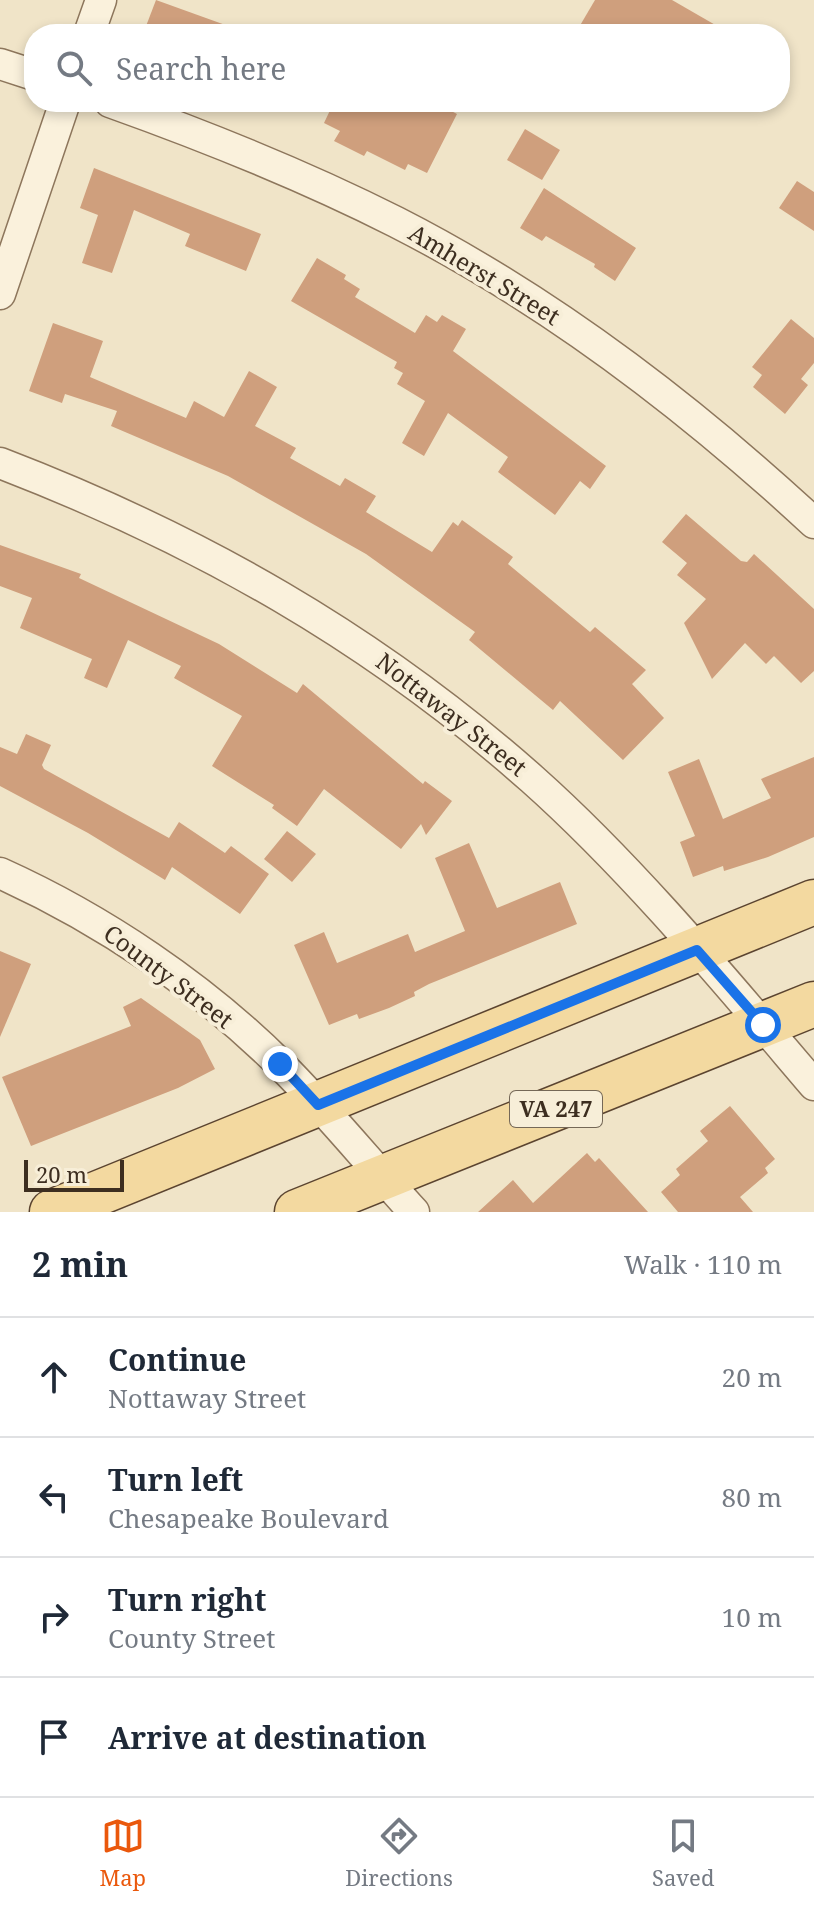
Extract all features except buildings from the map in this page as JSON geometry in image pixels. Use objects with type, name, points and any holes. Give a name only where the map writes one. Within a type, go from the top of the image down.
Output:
[{"type":"main road","points":[[52,1212],[814,902]]},
{"type":"main road","name":"VA 247","points":[[297,1212],[814,1004]]},
{"type":"street","points":[[93,24],[101,0]]},
{"type":"street","points":[[0,64],[24,72]]},
{"type":"street","points":[[0,294],[62,112]]},
{"type":"street","name":"Amherst Street","points":[[136,112],[305,177],[399,223],[506,285],[672,401],[814,523]]},
{"type":"street","name":"Nottaway Street","points":[[0,463],[180,539],[278,592],[373,653],[465,721],[534,781],[697,950],[814,1085]]},
{"type":"street","name":"County Street","points":[[0,873],[104,928],[180,979],[280,1064],[414,1212]]},
{"type":"route","points":[[280,1064],[318,1105],[697,950],[763,1025]]}]
